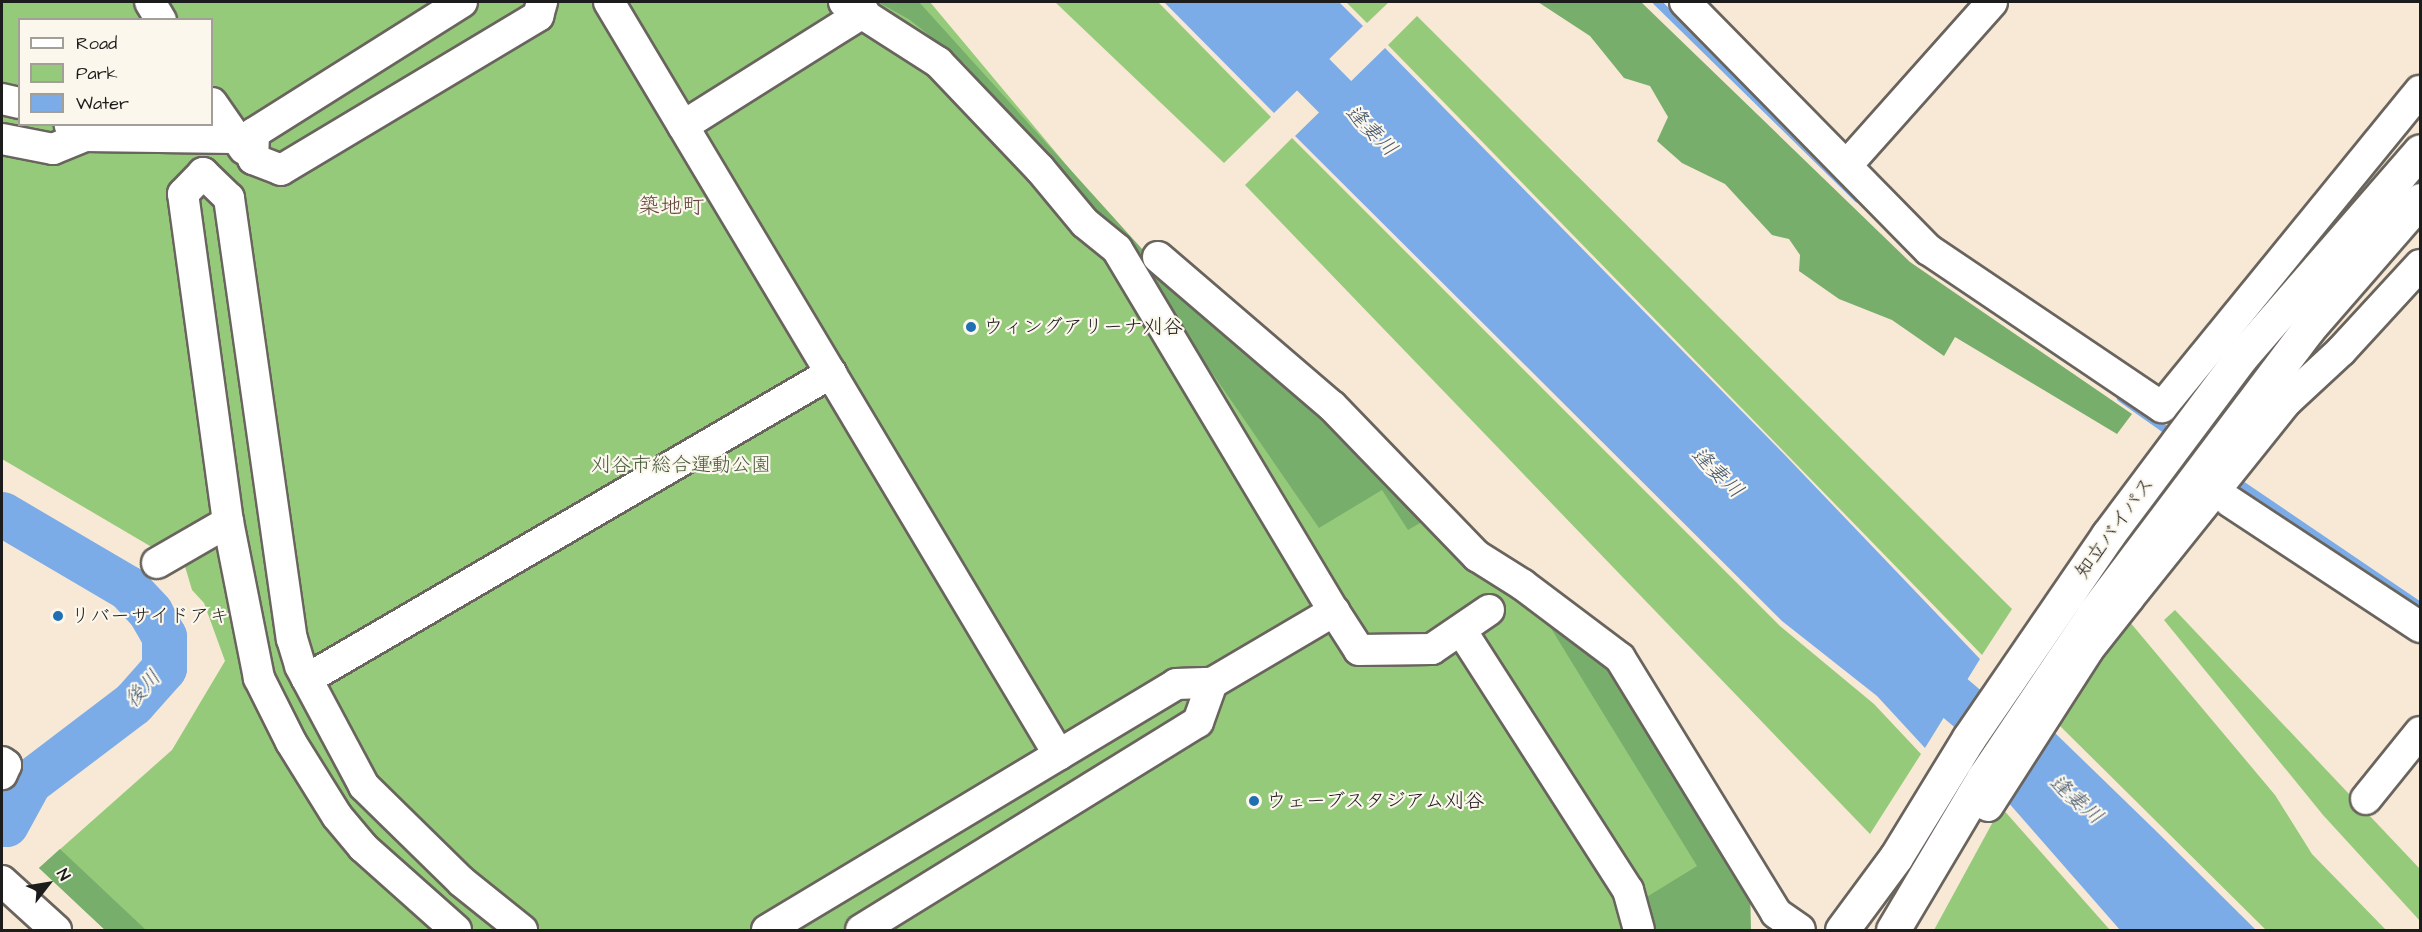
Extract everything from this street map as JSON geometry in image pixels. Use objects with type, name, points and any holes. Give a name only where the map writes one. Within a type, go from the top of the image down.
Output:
[{"type":"highway","name":"知立バイパス","points":[[1842,930],[1896,857],[1969,738],[2108,535],[2242,356],[2421,151]]},
{"type":"highway","name":"知立バイパス","points":[[1893,930],[1984,777],[2094,613],[2307,330],[2421,200]]},
{"type":"highway","points":[[2307,330],[2421,234]]},
{"type":"street","points":[[150,2],[160,18]]},
{"type":"street","points":[[456,930],[363,847],[314,782],[259,678],[228,522],[183,194],[203,173],[243,148],[254,133],[462,2]]},
{"type":"street","points":[[2,139],[53,149],[77,130],[243,148],[281,170],[538,16],[542,2]]},
{"type":"street","points":[[609,2],[1059,755]]},
{"type":"street","points":[[1684,2],[1929,250],[2162,407],[2421,91]]},
{"type":"street","points":[[1847,165],[1992,2]]},
{"type":"street","points":[[683,126],[854,7],[938,62],[1040,169],[1085,223],[1117,249],[1359,650],[1432,649],[1489,610]]},
{"type":"street","points":[[2,99],[18,103]]},
{"type":"street","points":[[213,104],[243,148]]},
{"type":"street","points":[[203,173],[229,198],[292,639],[307,679],[364,786],[462,882],[522,930]]},
{"type":"street","points":[[1158,257],[1332,406],[1477,556],[1523,585],[1620,658],[1771,922],[1800,930]]},
{"type":"street","points":[[1988,806],[2088,650],[2151,570],[2286,402],[2341,351],[2421,265]]},
{"type":"street","points":[[307,679],[831,373]]},
{"type":"street","points":[[2229,501],[2421,627]]},
{"type":"street","points":[[157,563],[228,522]]},
{"type":"street","points":[[767,930],[1176,684],[1212,683],[1334,611]]},
{"type":"street","points":[[1461,630],[1628,890],[1639,930]]},
{"type":"street","points":[[861,930],[1198,722],[1212,683]]},
{"type":"street","points":[[2366,799],[2421,732]]},
{"type":"street","points":[[2,762],[6,765],[2,774]]},
{"type":"street","points":[[2,881],[56,930]]},
{"type":"green space","name":"刈谷市総合運動公園","points":[[2,2],[930,2],[1161,278],[1611,662],[1751,930],[105,930],[39,868],[172,750],[225,661],[204,603],[192,590],[184,563],[161,545],[150,546],[2,459]]},
{"type":"green space","points":[[878,2],[919,2],[1152,260],[1323,408],[1427,519],[1408,530],[1382,490],[1319,528],[1137,264],[965,64],[910,20]]},
{"type":"green space","points":[[1055,2],[1158,2],[1271,117],[1224,163]]},
{"type":"green space","points":[[1346,2],[1389,2],[1367,23]]},
{"type":"green space","points":[[1538,2],[1641,2],[1910,262],[2132,414],[2117,434],[1955,337],[1944,356],[1892,320],[1839,299],[1799,271],[1800,255],[1789,239],[1772,235],[1725,184],[1682,163],[1657,141],[1668,117],[1650,86],[1624,78],[1590,36]]},
{"type":"green space","points":[[1417,16],[2012,609],[1982,655],[1388,45]]},
{"type":"green space","points":[[1292,138],[1780,626],[1874,704],[1921,754],[1870,834],[1245,185]]},
{"type":"green space","points":[[2175,610],[2420,869],[2420,921],[2323,815],[2164,620]]},
{"type":"green space","points":[[1544,617],[1611,662],[1750,885],[1751,930],[1648,930],[1645,898],[1697,866]]},
{"type":"green space","points":[[2129,621],[2275,795],[2312,854],[2386,930],[2266,930],[2057,723]]},
{"type":"green space","points":[[2001,807],[2110,930],[1934,930]]},
{"type":"green space","points":[[60,849],[146,930],[105,930],[39,868]]},
{"type":"water","points":[[1164,2],[1339,2],[1363,26],[1274,113]]},
{"type":"water","points":[[1385,48],[1783,453],[1980,659],[1925,748],[1877,696],[1782,621],[1295,136]]},
{"type":"water","points":[[2054,732],[2256,930],[2120,930],[2007,801]]},
{"type":"waterway","name":"逢妻川","points":[[1241,2],[1379,141]]},
{"type":"waterway","points":[[1657,2],[1858,199]]},
{"type":"waterway","points":[[2121,398],[2172,434]]},
{"type":"waterway","points":[[2233,479],[2420,606]]},
{"type":"waterway","name":"後川","points":[[2,514],[128,588],[150,612],[164,636],[164,668],[133,703],[29,782],[6,824]]},
{"type":"waterway","name":"逢妻川","points":[[1909,659],[2014,748]]},
{"type":"place","name":"ウィングアリーナ刈谷","points":[[971,327]]},
{"type":"place","name":"リバーサイドアキ","points":[[58,616]]},
{"type":"place","name":"ウェーブスタジアム刈谷","points":[[1254,801]]},
{"type":"district","name":"築地町","points":[[671,207]]}]
